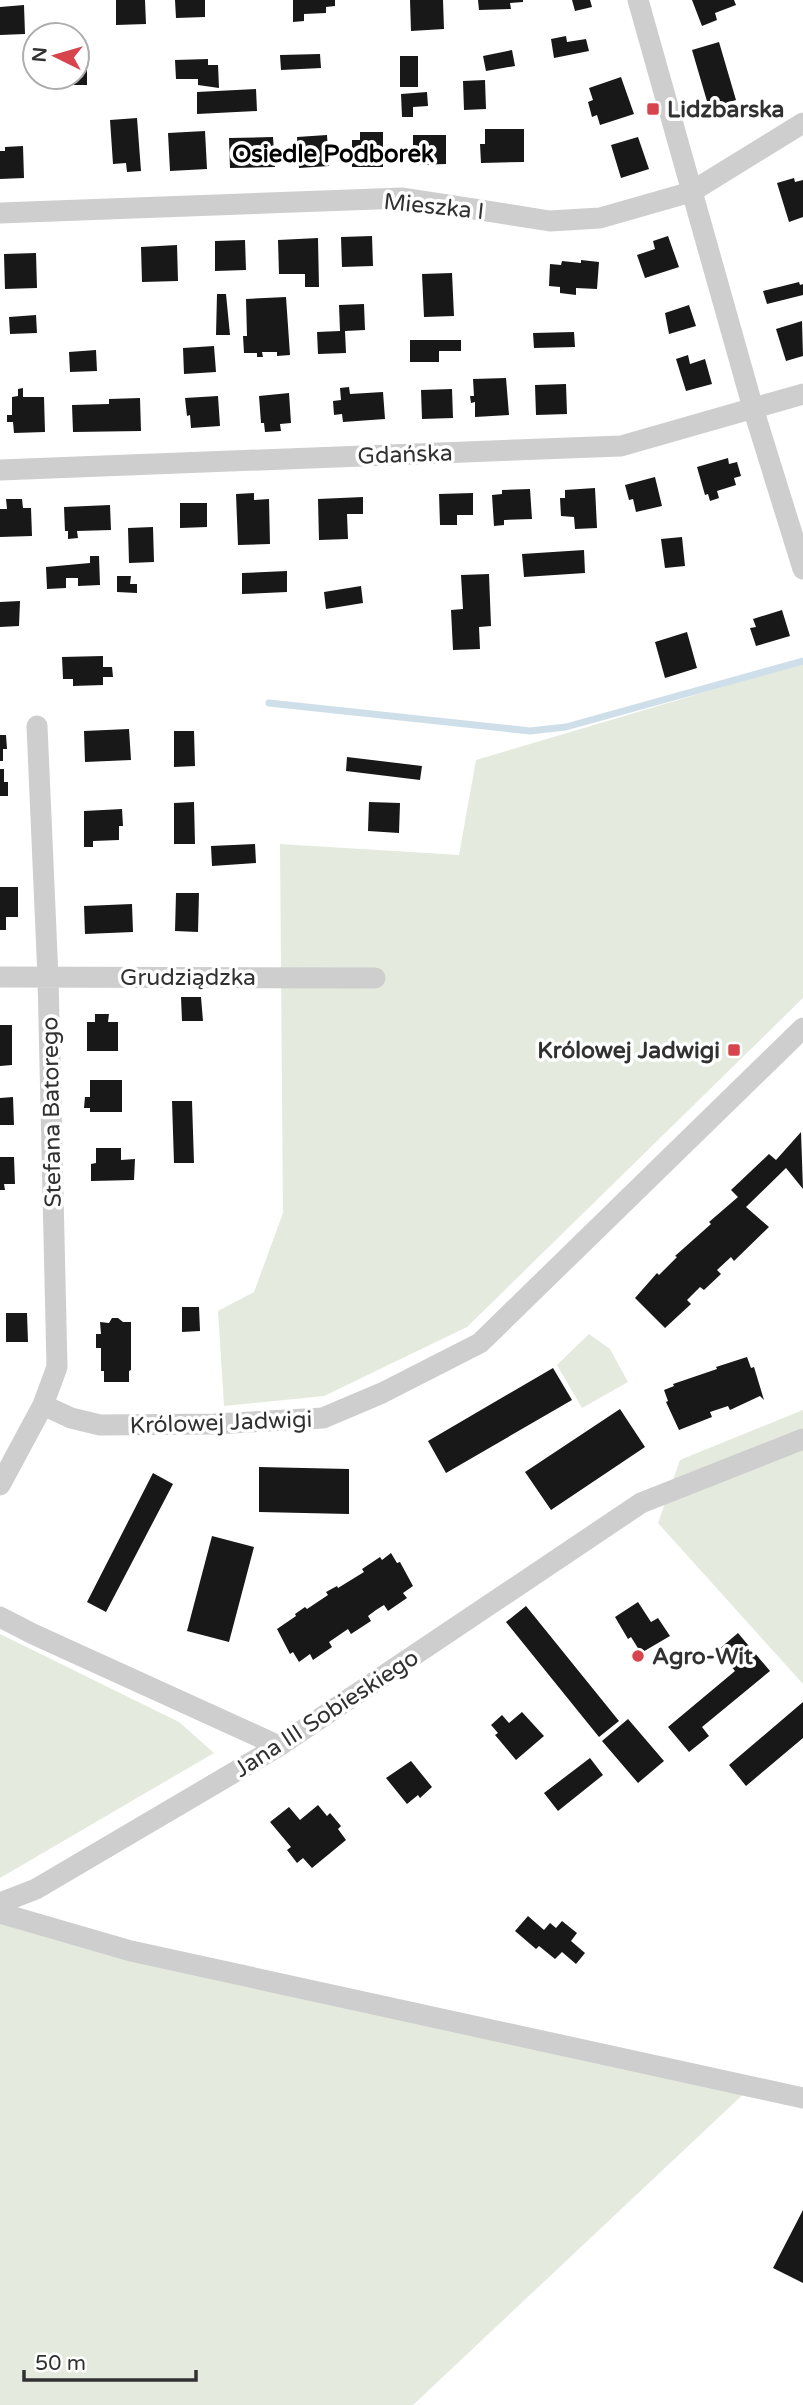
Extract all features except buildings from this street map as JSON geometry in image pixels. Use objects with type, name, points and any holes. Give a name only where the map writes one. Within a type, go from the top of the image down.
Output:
[{"type":"street","points":[[638,0],[753,408],[803,569]]},
{"type":"street","name":"Mieszka I","points":[[0,213],[402,198],[550,221],[600,218],[691,192],[803,123]]},
{"type":"street","name":"Gdańska","points":[[0,470],[621,446],[803,394]]},
{"type":"street","name":"Stefana Batorego","points":[[0,1485],[43,1405],[57,1367],[48,977],[37,726]]},
{"type":"street","name":"Grudziądzka","points":[[0,977],[375,978]]},
{"type":"street","name":"Królowej Jadwigi","points":[[43,1405],[71,1418],[100,1425],[214,1424],[323,1418],[382,1393],[480,1343],[803,1028]]},
{"type":"street","name":"Jana III Sobieskiego","points":[[3,1911],[279,1746],[641,1503],[803,1439]]},
{"type":"street","points":[[0,1617],[279,1746]]},
{"type":"street","points":[[3,1911],[131,1951],[803,2098]]},
{"type":"shaded area","points":[[803,663],[803,998],[467,1327],[324,1396],[224,1406],[218,1311],[254,1292],[283,1213],[280,844],[459,855],[476,760]]},
{"type":"shaded area","points":[[589,1334],[610,1349],[628,1382],[582,1408],[557,1365]]},
{"type":"shaded area","points":[[803,1410],[803,1684],[658,1523],[680,1460]]},
{"type":"shaded area","points":[[0,1634],[179,1722],[214,1753],[0,1878]]},
{"type":"shaded area","points":[[0,1913],[752,2086],[413,2405],[0,2405]]},
{"type":"waterway","points":[[269,703],[530,731],[566,727],[803,661]]},
{"type":"place","name":"Lidzbarska","points":[[653,109]]},
{"type":"place","name":"Królowej Jadwigi","points":[[734,1050]]},
{"type":"place","name":"Agro-Wit","points":[[638,1656]]},
{"type":"district","name":"Osiedle Podborek","points":[[333,154]]}]
